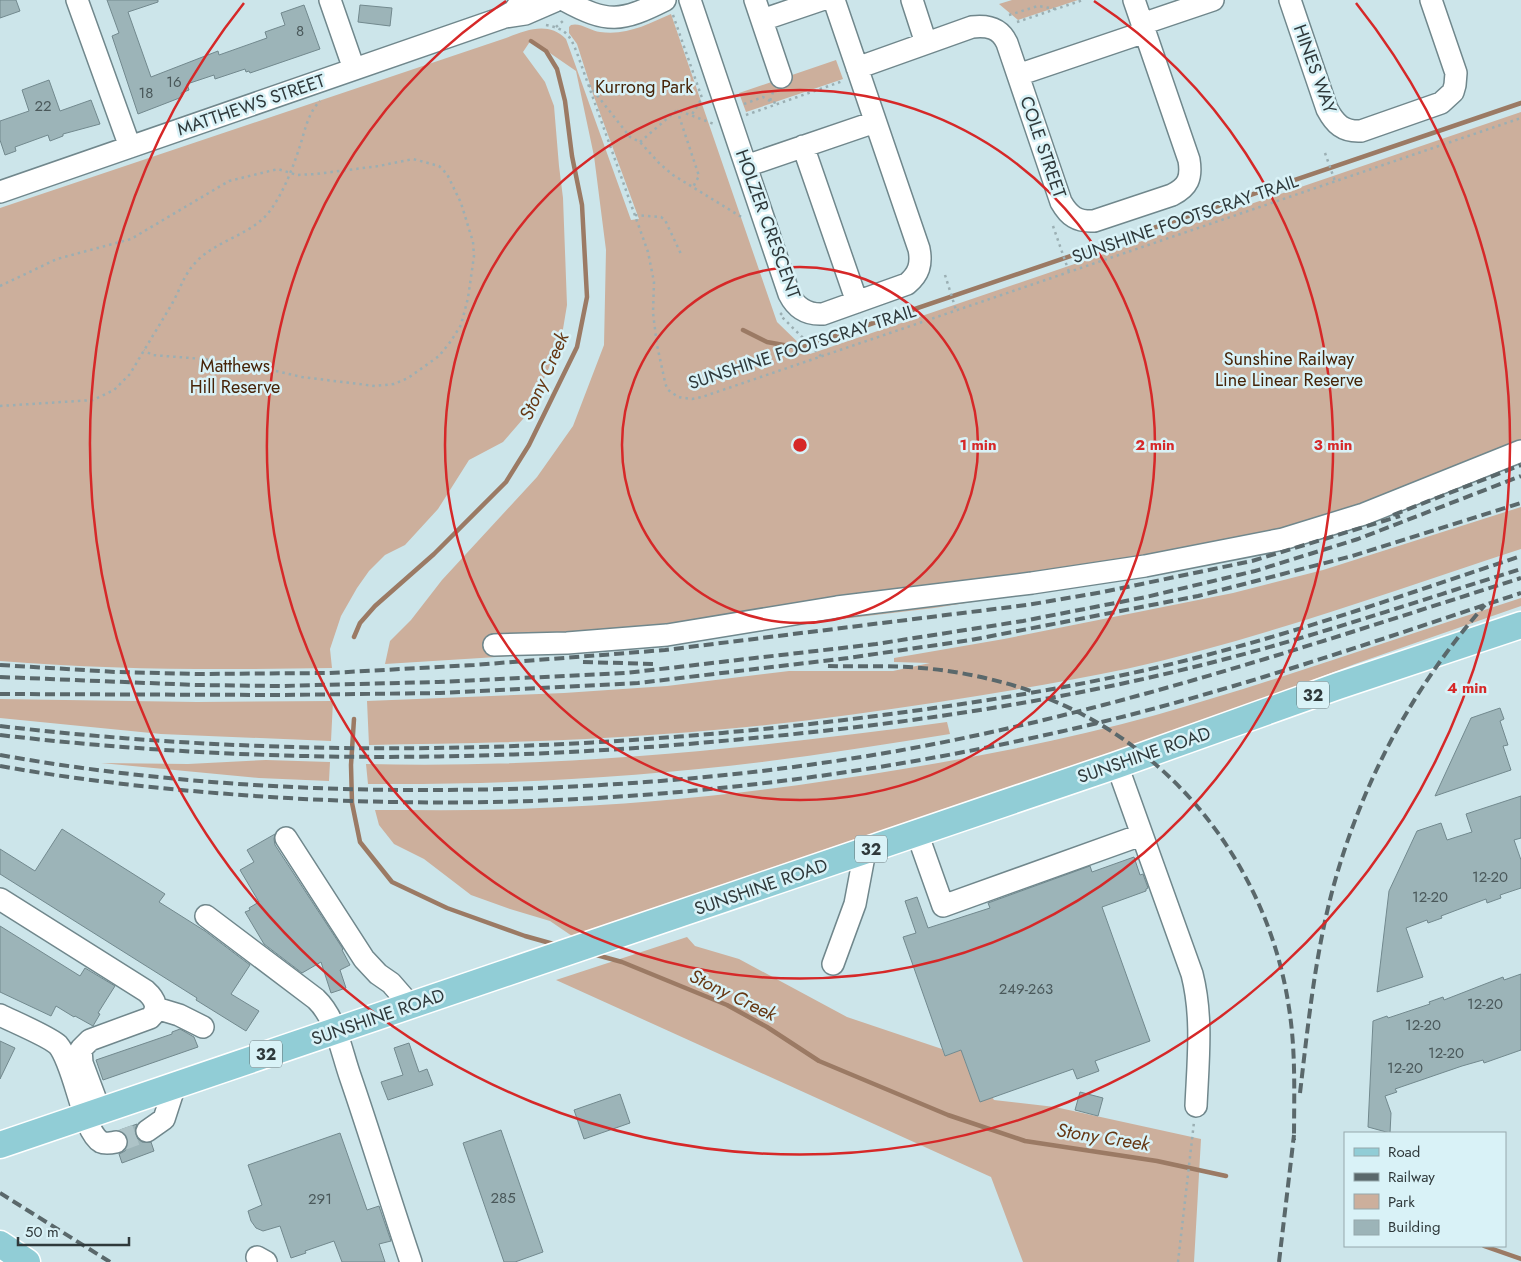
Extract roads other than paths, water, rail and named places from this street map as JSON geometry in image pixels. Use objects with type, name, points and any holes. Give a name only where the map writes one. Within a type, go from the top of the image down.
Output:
[{"type":"main road","name":"SUNSHINE ROAD","points":[[0,1145],[1116,765],[1338,686],[1517,629]]},
{"type":"main road","points":[[0,1244],[27,1262]]},
{"type":"street","points":[[77,0],[130,147]]},
{"type":"street","points":[[330,0],[354,69]]},
{"type":"street","name":"MATTHEWS STREET","points":[[502,18],[514,11],[522,0]]},
{"type":"street","points":[[557,0],[591,14],[616,18],[675,3]]},
{"type":"street","name":"MATTHEWS STREET","points":[[0,192],[502,18],[525,14],[557,0]]},
{"type":"street","points":[[595,0],[614,4],[636,0]]},
{"type":"street","points":[[755,0],[781,77]]},
{"type":"street","points":[[762,20],[821,0]]},
{"type":"street","name":"HOLZER CRESCENT","points":[[675,3],[746,166],[789,294],[794,303],[804,311],[823,314],[907,284],[913,279],[920,265],[919,249],[875,122],[851,74],[834,0]]},
{"type":"street","points":[[912,0],[926,43]]},
{"type":"street","name":"COLE STREET","points":[[851,74],[926,43],[972,27],[990,27],[998,31],[1004,37],[1061,202],[1071,216],[1084,222],[1094,221],[1172,195],[1182,190],[1190,176],[1190,166],[1134,0]]},
{"type":"street","points":[[1018,75],[1213,0]]},
{"type":"street","name":"HINES WAY","points":[[1290,0],[1327,109],[1339,127],[1353,131],[1361,131],[1441,103],[1453,92],[1456,85],[1456,73],[1431,0]]},
{"type":"street","points":[[746,166],[875,122]]},
{"type":"street","points":[[803,146],[857,302]]},
{"type":"street","points":[[494,645],[667,635],[837,607],[984,590],[1145,566],[1283,539],[1364,514],[1521,451]]},
{"type":"street","points":[[1116,765],[1192,974],[1198,996],[1200,1021],[1196,1106]]},
{"type":"street","points":[[917,833],[943,906],[1141,835]]},
{"type":"street","points":[[286,838],[364,959],[411,1006]]},
{"type":"street","points":[[833,964],[855,904],[865,851]]},
{"type":"street","points":[[0,899],[152,996],[156,1008],[150,1018],[90,1040],[81,1049],[82,1063],[93,1113],[94,1135],[99,1141],[104,1143],[116,1142]]},
{"type":"street","points":[[206,916],[316,999],[325,1008],[335,1031],[368,1127],[411,1262]]},
{"type":"street","points":[[156,1008],[179,1015],[203,1027]]},
{"type":"street","points":[[0,1015],[57,1044],[93,1113]]},
{"type":"street","points":[[147,1131],[164,1119],[175,1086]]},
{"type":"waterway","name":"Stony Creek","points":[[354,637],[360,623],[375,606],[434,554],[506,482],[529,445],[577,347],[587,297],[582,205],[572,156],[565,101],[557,69],[546,51],[531,41]]},
{"type":"waterway","points":[[743,330],[767,342],[800,348],[1521,103]]},
{"type":"waterway","name":"Stony Creek","points":[[354,719],[351,765],[352,803],[360,842],[392,882],[447,908],[525,936],[557,945]]},
{"type":"waterway","name":"Stony Creek","points":[[593,954],[622,962],[727,1005],[767,1027],[819,1061],[948,1115],[1025,1141],[1157,1161],[1226,1176]]},
{"type":"waterway","name":"Stony Creek","points":[[1487,1247],[1521,1259]]},
{"type":"tunnel","points":[[116,1142],[147,1131]]},
{"type":"railway","points":[[1393,515],[1521,465]]},
{"type":"railway","points":[[0,677],[197,685],[280,686],[438,682],[626,673],[876,644],[1023,621],[1146,597],[1255,571],[1358,539],[1521,476]]},
{"type":"railway","points":[[0,694],[280,695],[440,693],[638,683],[848,658],[971,640],[1198,596],[1352,556],[1521,503]]},
{"type":"railway","points":[[0,665],[116,672],[196,674],[329,673],[474,665],[665,650],[1027,605],[1103,592],[1252,561],[1400,516]]},
{"type":"railway","points":[[0,726],[105,737],[211,744],[316,748],[422,748],[528,746],[633,740],[844,720],[1024,694],[1159,667],[1243,645],[1323,621],[1521,556]]},
{"type":"railway","points":[[0,735],[186,751],[372,757],[557,753],[743,739],[858,727],[974,711],[1145,679],[1282,643],[1521,569]]},
{"type":"railway","points":[[0,755],[110,772],[165,778],[331,789],[442,790],[564,787],[748,773],[869,756],[929,745],[1079,711],[1228,670],[1521,578]]},
{"type":"railway","points":[[0,766],[67,777],[168,789],[370,802],[568,799],[667,793],[765,783],[864,769],[961,752],[1118,718],[1234,686],[1521,593]]},
{"type":"railway","points":[[1300,1093],[1321,939],[1333,888],[1359,811],[1392,738],[1412,703],[1435,669],[1485,605]]},
{"type":"railway","points":[[583,662],[656,664]]},
{"type":"railway","points":[[828,666],[935,669],[977,676],[1031,691]]},
{"type":"railway","points":[[1049,699],[1096,722],[1138,750],[1176,784],[1210,822],[1238,864],[1261,910],[1278,958],[1289,1008],[1294,1058],[1294,1140]]},
{"type":"railway","points":[[1279,1262],[1294,1135]]},
{"type":"railway","points":[[0,1193],[110,1262]]},
{"type":"park label","name":"Kurrong Park","points":[[644,87]]},
{"type":"park label","name":"Sunshine Railway Line Linear Reserve","points":[[1289,369]]},
{"type":"park label","name":"Matthews Hill Reserve","points":[[235,376]]}]
